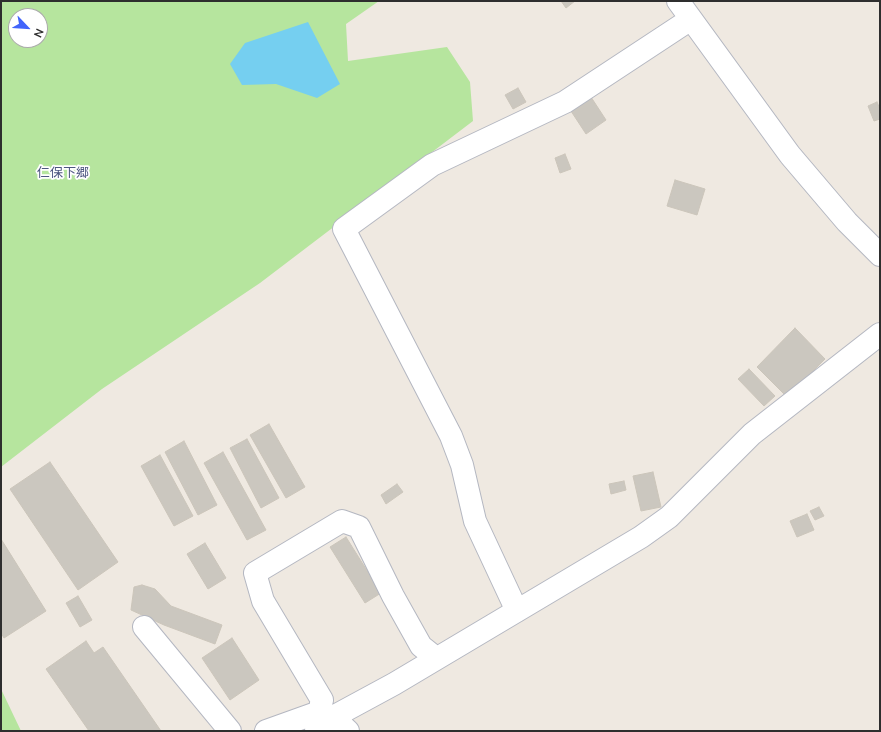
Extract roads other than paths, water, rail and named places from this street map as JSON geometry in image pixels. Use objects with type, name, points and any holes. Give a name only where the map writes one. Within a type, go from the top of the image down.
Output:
[{"type":"street","points":[[678,1],[790,155],[848,222],[880,255]]},
{"type":"street","points":[[517,611],[475,521],[462,465],[451,436],[344,229],[432,166],[565,102],[691,19]]},
{"type":"street","points":[[266,731],[329,723],[641,537],[669,517],[752,434],[880,334]]},
{"type":"street","points":[[329,723],[322,700],[263,601],[255,573],[342,521],[359,527],[393,596],[421,646],[436,658]]},
{"type":"street","points":[[144,627],[230,731]]},
{"type":"water","points":[[308,22],[340,84],[317,98],[276,84],[242,85],[230,64],[245,43]]},
{"type":"district","name":"仁保下郷","points":[[63,174]]}]
